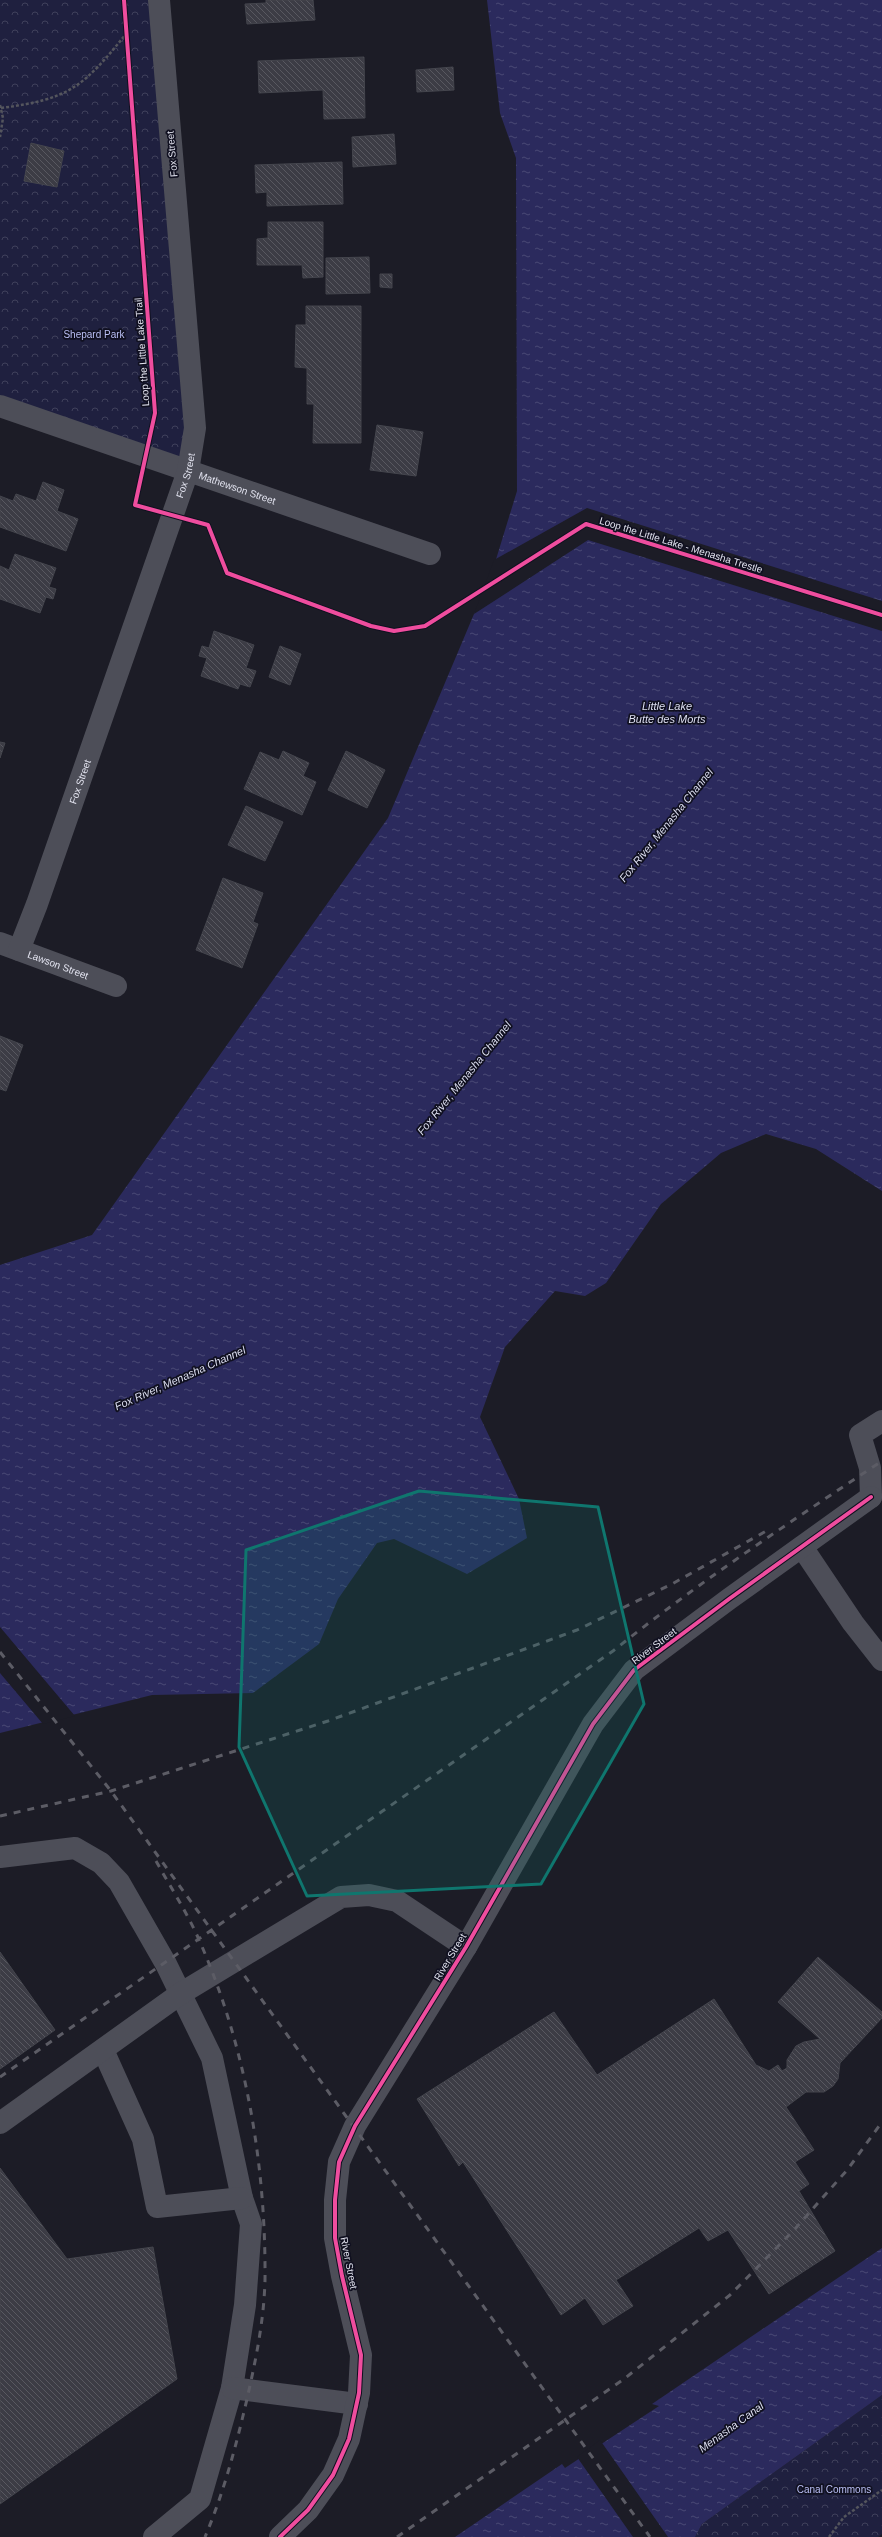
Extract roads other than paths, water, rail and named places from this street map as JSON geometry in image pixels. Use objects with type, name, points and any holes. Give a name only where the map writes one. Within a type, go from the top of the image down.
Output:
[{"type":"street","name":"Fox Street","points":[[9,947],[37,904],[188,471],[195,428],[160,0]]},
{"type":"street","name":"Mathewson Street","points":[[0,406],[430,554]]},
{"type":"street","name":"Lawson Street","points":[[9,947],[116,986]]},
{"type":"street","points":[[877,1501],[870,1468],[860,1435],[882,1421]]},
{"type":"street","name":"River Street","points":[[280,2537],[308,2510],[333,2475],[349,2439],[357,2404],[361,2355],[342,2276],[336,2238],[335,2200],[339,2162],[355,2126],[466,1947],[594,1724],[634,1670],[802,1546],[877,1501]]},
{"type":"street","points":[[802,1546],[852,1623],[882,1660]]},
{"type":"street","points":[[0,1857],[75,1848],[101,1863],[119,1882],[166,1964],[212,2058],[242,2198],[251,2224],[245,2305],[232,2388],[200,2499],[162,2535]]},
{"type":"street","points":[[0,2123],[180,1994],[341,1897],[369,1894],[397,1901],[466,1947]]},
{"type":"street","points":[[103,2050],[143,2139],[157,2207],[242,2198]]},
{"type":"street","points":[[232,2388],[357,2404]]},
{"type":"water","points":[[487,0],[882,0],[882,1191],[816,1149],[766,1134],[721,1153],[661,1204],[606,1283],[585,1296],[555,1291],[505,1347],[480,1417],[519,1499],[527,1538],[467,1574],[394,1539],[377,1543],[338,1599],[319,1644],[253,1693],[152,1695],[0,1733],[0,1265],[92,1235],[388,818],[474,614],[486,592],[517,491],[516,158],[500,113]]},
{"type":"water","name":"Menasha Canal","points":[[882,2248],[882,2395],[702,2524],[695,2537],[455,2537],[562,2464],[565,2468],[659,2406],[652,2404]]},
{"type":"railway","points":[[0,2077],[613,1651],[678,1601],[745,1553],[882,1461]]},
{"type":"railway","points":[[0,1816],[111,1791],[328,1721],[577,1630],[672,1584],[768,1530]]},
{"type":"railway","points":[[0,1652],[111,1791],[650,2537]]},
{"type":"railway","points":[[156,1861],[185,1911],[200,1942],[230,2023],[250,2107],[262,2193],[265,2280],[259,2340],[247,2399],[234,2451],[224,2486],[205,2537]]},
{"type":"railway","points":[[397,2537],[624,2379],[730,2295],[795,2229],[848,2169],[882,2122]]},
{"type":"park label","name":"Shepard Park","points":[[94,334]]},
{"type":"park label","name":"Canal Commons","points":[[834,2489]]},
{"type":"water label","name":"Little Lake Butte des Morts","points":[[667,712]]},
{"type":"water label","name":"Fox River, Menasha Channel","points":[[666,825]]},
{"type":"water label","name":"Fox River, Menasha Channel","points":[[464,1078]]},
{"type":"water label","name":"Fox River, Menasha Channel","points":[[180,1378]]}]
